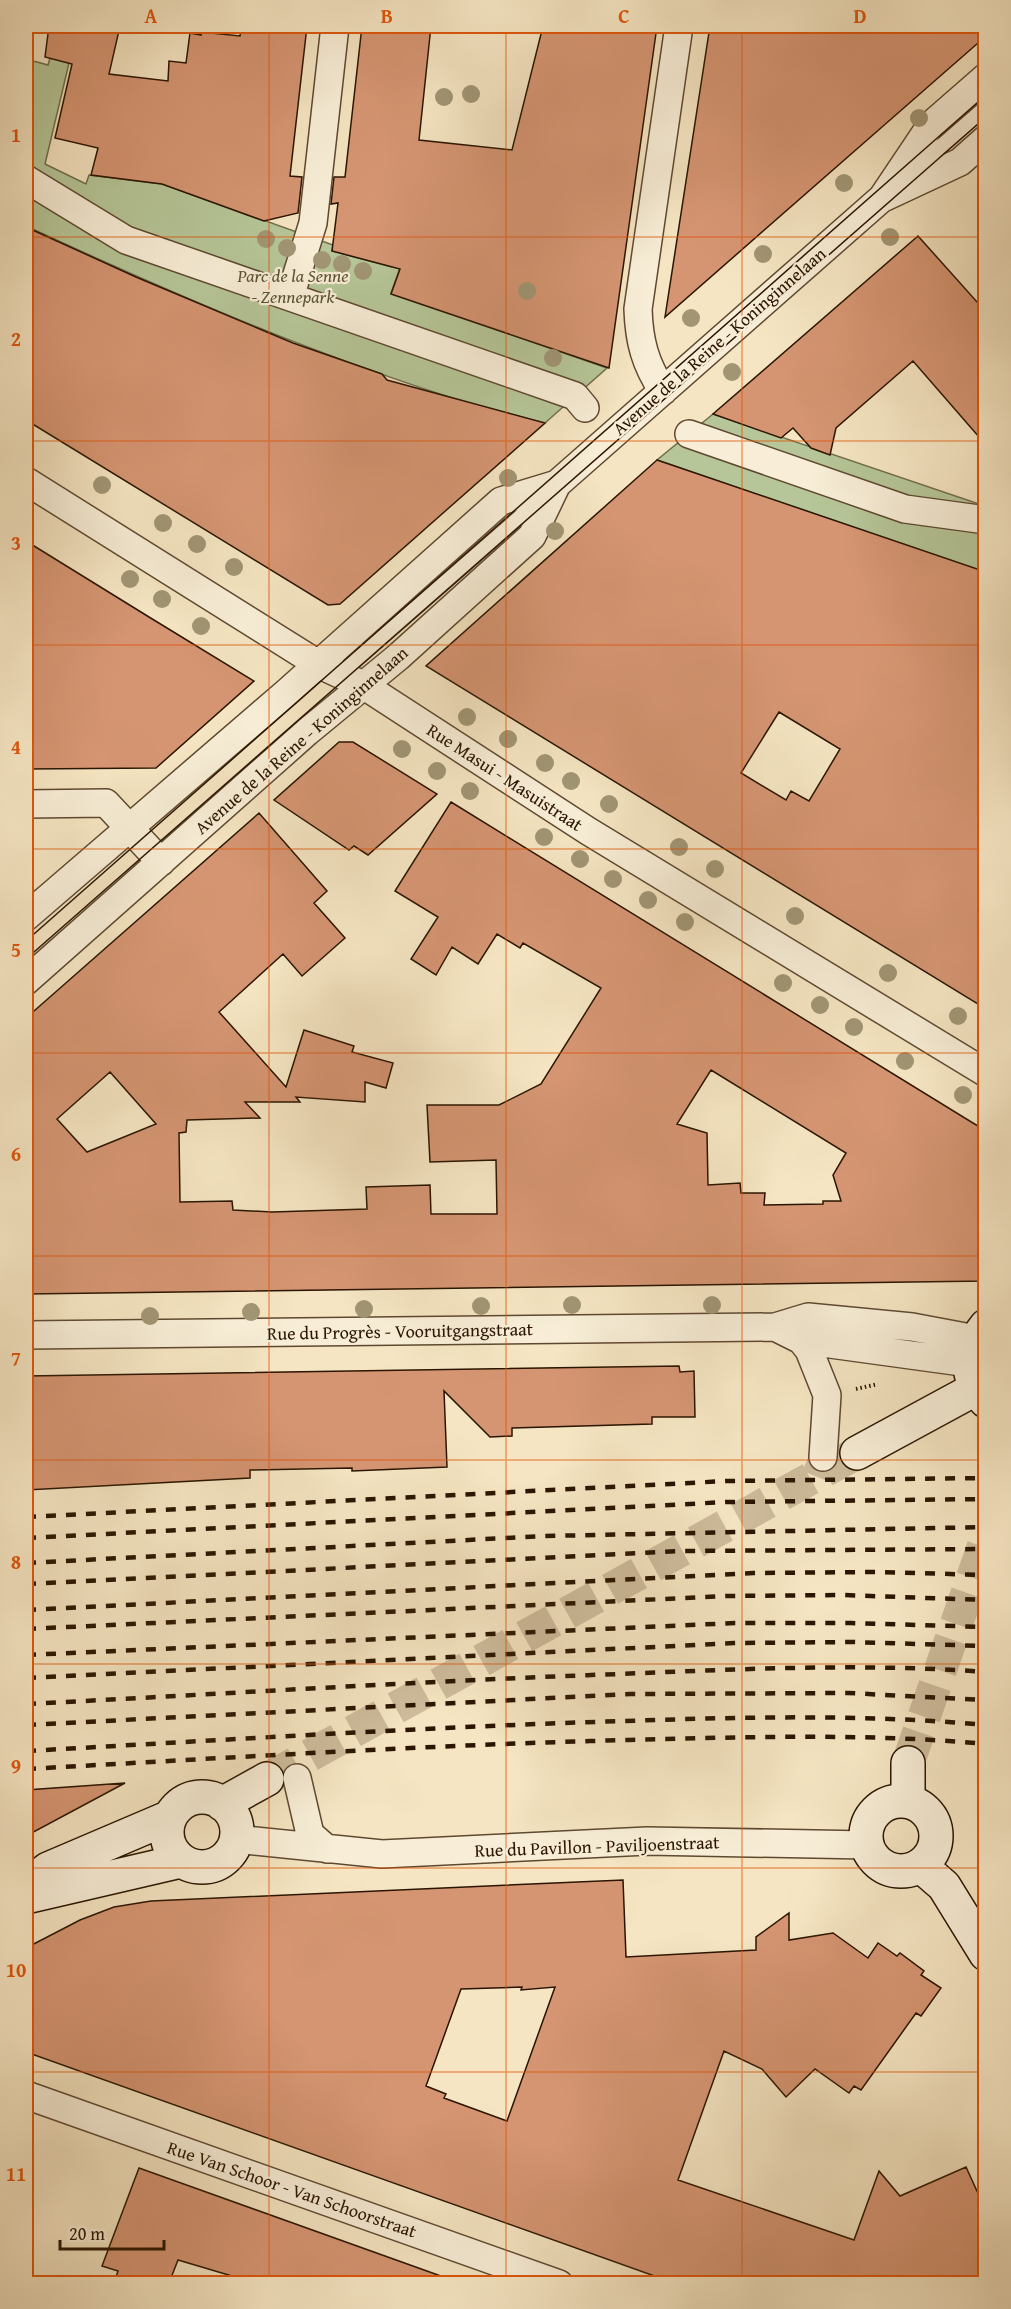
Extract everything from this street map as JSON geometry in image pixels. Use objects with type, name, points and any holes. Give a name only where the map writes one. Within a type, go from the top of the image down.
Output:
[{"type":"main road","points":[[856,1453],[978,1364]]},
{"type":"main road","points":[[908,1763],[908,1801]]},
{"type":"main road","points":[[222,1804],[282,1778]]},
{"type":"main road","points":[[208,1797],[222,1804],[231,1814],[236,1826],[236,1839],[230,1852],[220,1862],[207,1867],[194,1866],[181,1861],[171,1848],[166,1833],[170,1817],[179,1805],[193,1798],[208,1797]]},
{"type":"main road","points":[[908,1801],[921,1806],[930,1817],[936,1829],[936,1844],[931,1856],[921,1866],[905,1872],[888,1869],[874,1860],[867,1845],[866,1830],[871,1817],[881,1807],[894,1802],[908,1801]]},
{"type":"main road","points":[[26,1886],[48,1869],[170,1817]]},
{"type":"main road","points":[[26,1897],[181,1861]]},
{"type":"main road","points":[[921,1866],[945,1886],[986,1954]]},
{"type":"street","points":[[290,297],[310,237],[335,26]]},
{"type":"street","points":[[663,390],[651,371],[642,349],[638,309],[679,26]]},
{"type":"street","name":"Avenue de la Reine - Koninginnelaan","points":[[26,917],[128,826],[532,536],[557,484],[882,198],[931,125],[986,77]]},
{"type":"street","name":"Avenue de la Reine - Koninginnelaan","points":[[882,198],[960,162],[986,139]]},
{"type":"street","points":[[26,179],[126,240],[575,396],[585,408]]},
{"type":"street","points":[[689,434],[905,508],[986,520]]},
{"type":"street","name":"Rue Masui - Masuistraat","points":[[26,481],[341,675],[588,831],[986,1073]]},
{"type":"street","name":"Avenue de la Reine - Koninginnelaan","points":[[26,981],[161,862],[341,675],[501,501],[557,484]]},
{"type":"street","points":[[26,804],[106,803],[161,862]]},
{"type":"street","name":"Rue du Progrès - Vooruitgangstraat","points":[[26,1335],[775,1327],[808,1317],[912,1327],[978,1364]]},
{"type":"street","name":"Rue du Progrès - Vooruitgangstraat","points":[[775,1327],[801,1340],[978,1364]]},
{"type":"street","points":[[801,1340],[809,1350],[827,1395],[823,1456]]},
{"type":"street","points":[[282,1778],[310,1834],[327,1849]]},
{"type":"street","name":"Rue du Pavillon - Paviljoenstraat","points":[[236,1839],[382,1854],[646,1841],[867,1845]]},
{"type":"street","name":"Rue Van Schoor - Van Schoorstraat","points":[[26,2095],[559,2283]]},
{"type":"lane","name":"Avenue de la Reine - Koninginnelaan","points":[[882,198],[986,107]]},
{"type":"path","points":[[26,52],[32,26]]},
{"type":"path","points":[[848,1390],[882,1383]]},
{"type":"green space","name":"Parc de la Senne - Zennepark","points":[[50,58],[69,63],[45,164],[86,184],[89,175],[162,184],[333,245],[332,251],[392,267],[405,254],[391,293],[607,368],[545,423],[456,399],[337,358],[180,295],[26,226],[26,59],[48,65]]},
{"type":"green space","points":[[713,414],[985,506],[985,572],[657,460]]},
{"type":"building","points":[[49,26],[120,26],[109,74],[168,81],[169,61],[186,63],[190,33],[240,36],[241,26],[307,26],[290,176],[302,177],[298,213],[264,221],[162,184],[91,175],[98,148],[55,138],[72,64],[45,57]]},
{"type":"building","points":[[362,26],[431,26],[419,140],[512,150],[543,26],[657,26],[609,368],[391,294],[400,269],[332,251],[338,203],[331,204],[334,177],[345,177]]},
{"type":"building","points":[[710,26],[986,26],[986,36],[665,317]]},
{"type":"building","points":[[26,227],[136,277],[293,343],[382,374],[387,380],[545,423],[340,604],[328,605],[26,420]]},
{"type":"building","points":[[918,236],[986,312],[986,445],[913,361],[836,428],[830,455],[811,448],[793,428],[781,438],[713,414]]},
{"type":"building","points":[[657,460],[986,572],[986,1009],[426,666]],"holes":[[[779,712],[840,749],[809,801],[791,791],[786,800],[741,773]]]},
{"type":"building","points":[[26,541],[254,681],[156,768],[26,769]]},
{"type":"building","points":[[339,742],[353,742],[437,794],[368,855],[354,846],[349,850],[274,800]]},
{"type":"building","points":[[451,802],[986,1131],[986,1281],[26,1294],[26,1018],[259,813],[327,891],[314,903],[345,938],[302,976],[283,954],[219,1012],[286,1087],[304,1030],[354,1046],[352,1052],[393,1063],[386,1088],[365,1082],[365,1102],[296,1097],[300,1102],[245,1102],[260,1118],[187,1120],[186,1132],[179,1133],[180,1202],[232,1201],[233,1210],[272,1212],[367,1209],[366,1187],[430,1185],[431,1214],[497,1214],[496,1160],[430,1162],[427,1105],[499,1105],[541,1084],[601,988],[523,943],[520,948],[497,934],[478,964],[452,947],[436,975],[411,959],[438,917],[395,891]],"holes":[[[711,1070],[846,1153],[833,1175],[841,1201],[823,1201],[823,1204],[764,1205],[765,1193],[741,1193],[740,1183],[708,1185],[707,1133],[677,1124]],[[110,1072],[156,1124],[87,1152],[57,1119]]]},
{"type":"building","points":[[679,1366],[680,1372],[694,1371],[695,1417],[652,1417],[652,1424],[512,1428],[512,1436],[490,1437],[444,1391],[447,1467],[352,1471],[352,1468],[250,1470],[250,1478],[26,1490],[26,1376]]},
{"type":"building","points":[[125,1783],[26,1836],[26,1790]]},
{"type":"building","points":[[623,1880],[626,1957],[756,1950],[756,1937],[789,1913],[789,1940],[833,1933],[868,1958],[878,1943],[897,1956],[900,1953],[924,1971],[921,1975],[941,1988],[921,2016],[916,2013],[861,2090],[854,2086],[849,2093],[815,2069],[786,2097],[762,2069],[724,2051],[678,2180],[854,2240],[879,2171],[900,2196],[966,2167],[986,2211],[986,2272],[975,2277],[973,2283],[674,2283],[26,2052],[26,1948],[80,1920],[114,1907],[151,1901]],"holes":[[[522,1987],[521,1990],[555,1987],[507,2121],[444,2098],[446,2094],[426,2086],[461,1989]]]},
{"type":"building","points":[[139,2168],[452,2280],[451,2283],[230,2283],[232,2276],[178,2260],[169,2283],[114,2283],[118,2271],[102,2266]]},
{"type":"tunnel","points":[[267,1779],[857,1453]]},
{"type":"tunnel","points":[[815,1476],[823,1457]]},
{"type":"tunnel","points":[[908,1763],[986,1539]]},
{"type":"tram line","points":[[26,941],[986,95]]},
{"type":"tram line","points":[[26,959],[986,117]]},
{"type":"railway","points":[[26,1517],[727,1481],[986,1478]]},
{"type":"railway","points":[[26,1538],[727,1502],[986,1499]]},
{"type":"railway","points":[[26,1563],[545,1536],[986,1527]]},
{"type":"railway","points":[[26,1584],[680,1551],[986,1549]]},
{"type":"railway","points":[[26,1610],[753,1573],[878,1572],[986,1575]]},
{"type":"railway","points":[[26,1629],[727,1596],[842,1595],[986,1600]]},
{"type":"railway","points":[[26,1655],[735,1623],[851,1623],[986,1627]]},
{"type":"railway","points":[[26,1678],[734,1643],[851,1642],[986,1646]]},
{"type":"railway","points":[[26,1704],[471,1680],[711,1670],[848,1667],[986,1672]]},
{"type":"railway","points":[[26,1725],[630,1694],[848,1693],[986,1700]]},
{"type":"railway","points":[[26,1751],[399,1730],[669,1720],[850,1718],[986,1725]]},
{"type":"railway","points":[[26,1769],[402,1748],[628,1740],[852,1737],[986,1744]]}]
